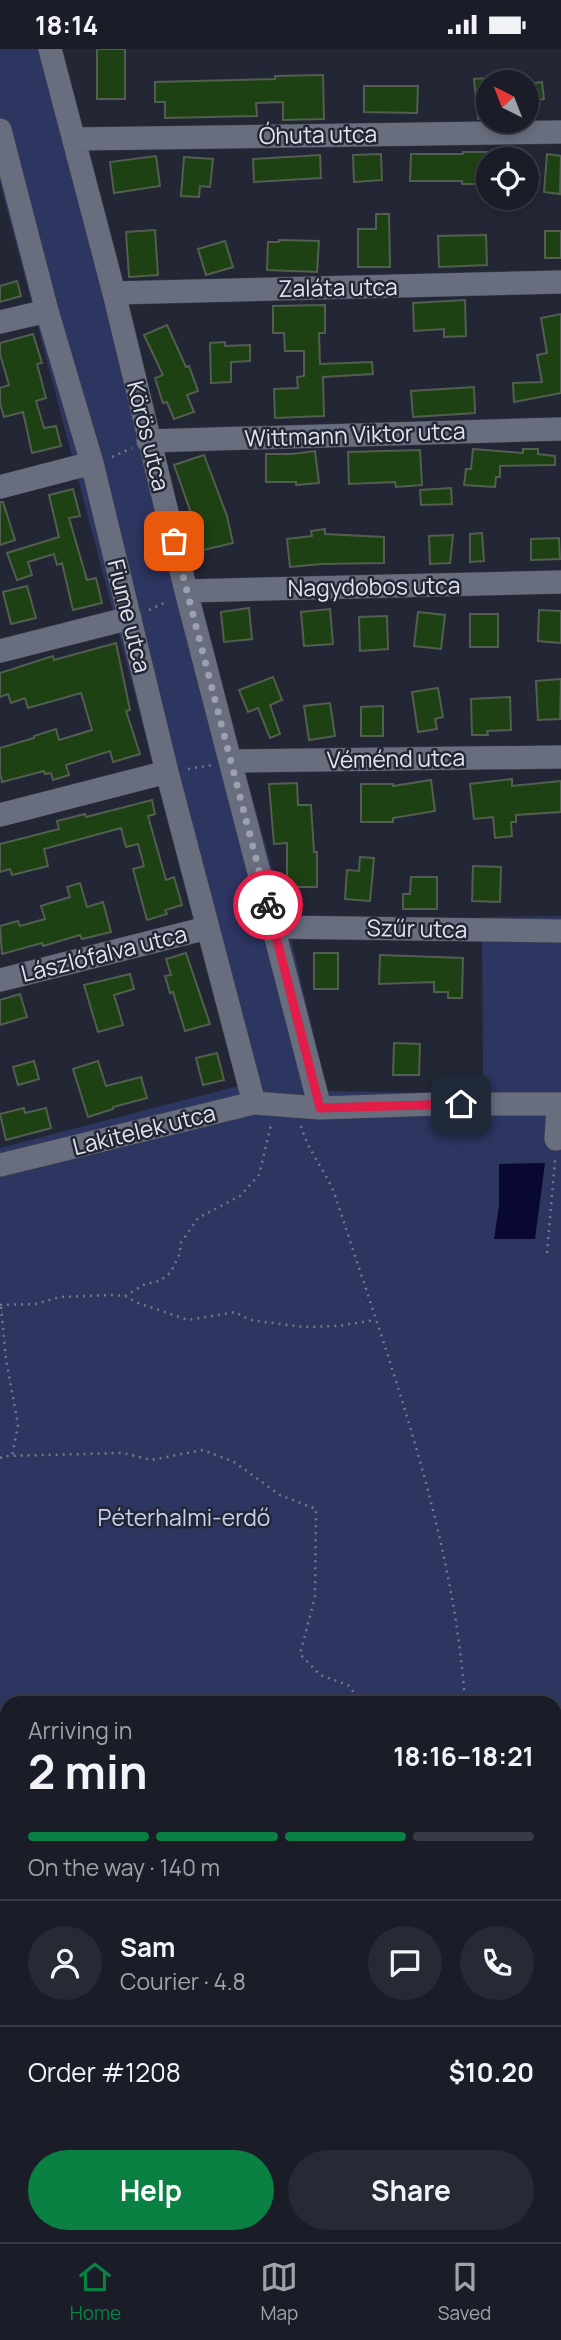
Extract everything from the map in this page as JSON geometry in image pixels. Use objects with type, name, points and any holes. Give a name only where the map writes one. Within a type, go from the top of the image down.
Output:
[{"type":"street","name":"Körös utca","points":[[50,49],[114,293],[186,591],[320,1108]]},
{"type":"street","name":"Fiume utca","points":[[0,130],[3,156],[92,463],[207,928],[273,1105]]},
{"type":"street","name":"Óhuta utca","points":[[74,139],[561,132]]},
{"type":"street","name":"Zaláta utca","points":[[114,293],[561,282]]},
{"type":"street","points":[[0,322],[47,311]]},
{"type":"street","name":"Wittmann Viktor utca","points":[[148,441],[561,429]]},
{"type":"street","points":[[0,487],[92,463]]},
{"type":"street","name":"Nagydobos utca","points":[[186,591],[561,582]]},
{"type":"street","points":[[0,651],[130,618]]},
{"type":"street","name":"Véménd utca","points":[[231,761],[561,757]]},
{"type":"street","points":[[0,815],[167,772]]},
{"type":"street","name":"Szűr utca","points":[[273,927],[561,930]]},
{"type":"street","name":"Lászlófalva utca","points":[[0,980],[207,928]]},
{"type":"street","points":[[556,1139],[560,1104]]},
{"type":"street","name":"Lakitelek utca","points":[[0,1164],[273,1105],[320,1108],[560,1104]]},
{"type":"path","points":[[92,463],[148,441]]},
{"type":"path","points":[[130,618],[186,591]]},
{"type":"path","points":[[167,772],[231,761]]},
{"type":"path","points":[[125,1296],[145,1284],[160,1281],[172,1272],[180,1254],[180,1244],[198,1218],[240,1196],[259,1175],[273,1105]]},
{"type":"path","points":[[304,1137],[332,1186],[427,1486],[455,1608],[464,1696]]},
{"type":"path","points":[[547,1253],[556,1139]]},
{"type":"path","points":[[12,1456],[18,1425],[6,1359],[1,1305],[36,1304],[60,1297],[113,1294],[188,1320],[235,1313],[250,1320],[303,1327],[338,1326],[376,1320]]},
{"type":"path","points":[[0,1458],[123,1453],[151,1460],[203,1450],[234,1462],[280,1495],[316,1509],[316,1597],[300,1654],[320,1675],[348,1685],[357,1696]]},
{"type":"green space","name":"Péterhalmi-erdő","points":[[0,49],[41,49],[285,914],[327,1091],[483,1094],[482,917],[561,916],[561,1696],[0,1696],[0,1148],[238,1086],[0,183]]},
{"type":"shaded area","points":[[545,1163],[535,1239],[494,1239],[499,1206],[499,1164]]},
{"type":"building","points":[[97,49],[125,49],[125,99],[97,99]]},
{"type":"building","points":[[323,75],[324,119],[283,120],[283,102],[256,103],[257,116],[165,118],[165,102],[155,102],[155,82]]},
{"type":"building","points":[[539,82],[542,82],[544,99],[539,100]]},
{"type":"building","points":[[364,86],[418,86],[417,113],[364,112]]},
{"type":"building","points":[[476,152],[476,184],[462,184],[462,181],[410,181],[411,154]]},
{"type":"building","points":[[381,154],[382,180],[354,182],[353,155]]},
{"type":"building","points":[[547,154],[561,156],[560,194],[544,192]]},
{"type":"building","points":[[320,155],[321,178],[254,182],[253,159]]},
{"type":"building","points":[[156,156],[160,186],[114,193],[110,162]]},
{"type":"building","points":[[184,157],[213,159],[210,187],[200,186],[199,197],[181,196]]},
{"type":"building","points":[[376,214],[389,214],[390,267],[358,267],[358,229],[376,229]]},
{"type":"building","points":[[155,230],[158,275],[129,277],[126,232]]},
{"type":"building","points":[[545,231],[561,231],[561,258],[545,258]]},
{"type":"building","points":[[486,235],[487,265],[439,267],[438,236]]},
{"type":"building","points":[[225,241],[233,267],[206,275],[198,249]]},
{"type":"building","points":[[319,241],[317,272],[267,270],[268,242]]},
{"type":"building","points":[[17,281],[21,296],[0,302],[0,286]]},
{"type":"building","points":[[465,300],[466,336],[444,337],[444,329],[414,331],[413,303]]},
{"type":"building","points":[[325,305],[325,333],[319,333],[320,364],[372,362],[373,374],[323,377],[324,416],[275,418],[274,389],[298,388],[297,377],[304,376],[304,351],[285,351],[284,333],[273,333],[273,306]]},
{"type":"building","points":[[561,314],[561,393],[514,402],[513,383],[542,382],[537,355],[547,353],[541,318]]},
{"type":"building","points":[[167,325],[186,367],[189,366],[198,391],[187,395],[194,412],[174,419],[167,402],[163,403],[155,378],[163,375],[144,335]]},
{"type":"building","points":[[33,334],[42,363],[37,364],[46,398],[36,401],[44,428],[56,426],[61,446],[32,453],[23,412],[4,417],[0,388],[9,385],[0,354],[0,343]]},
{"type":"building","points":[[225,342],[225,346],[250,345],[250,361],[231,362],[231,382],[211,383],[210,343]]},
{"type":"building","points":[[474,387],[475,413],[413,417],[411,391]]},
{"type":"building","points":[[473,449],[523,453],[523,449],[538,449],[538,454],[555,456],[555,465],[500,466],[500,477],[496,477],[495,487],[464,485],[466,469],[471,469]]},
{"type":"building","points":[[420,450],[422,485],[396,487],[395,482],[349,484],[348,452]]},
{"type":"building","points":[[315,451],[319,483],[296,485],[296,482],[266,482],[266,454]]},
{"type":"building","points":[[204,455],[227,516],[233,543],[199,551],[195,524],[174,465]]},
{"type":"building","points":[[451,488],[452,504],[421,505],[420,490]]},
{"type":"building","points":[[73,489],[80,516],[69,518],[87,580],[96,578],[102,603],[73,610],[62,563],[57,565],[54,554],[28,562],[32,575],[17,580],[7,553],[59,537],[49,495]]},
{"type":"building","points":[[0,502],[3,502],[15,540],[0,545]]},
{"type":"building","points":[[325,529],[325,534],[384,537],[384,563],[290,567],[287,539],[312,536],[311,531]]},
{"type":"building","points":[[482,533],[484,561],[470,562],[470,534]]},
{"type":"building","points":[[453,535],[450,563],[430,564],[429,536]]},
{"type":"building","points":[[559,538],[560,559],[531,560],[531,539]]},
{"type":"building","points":[[27,586],[36,618],[11,624],[3,592]]},
{"type":"building","points":[[249,608],[252,639],[224,642],[221,612]]},
{"type":"building","points":[[330,609],[333,644],[304,646],[301,612]]},
{"type":"building","points":[[539,610],[561,611],[561,643],[538,641]]},
{"type":"building","points":[[418,612],[445,615],[441,649],[414,646]]},
{"type":"building","points":[[470,614],[498,614],[498,647],[470,647]]},
{"type":"building","points":[[387,616],[388,649],[360,651],[359,617]]},
{"type":"building","points":[[116,643],[130,710],[126,711],[140,754],[113,762],[110,751],[66,765],[69,775],[53,780],[51,773],[45,774],[44,771],[2,782],[0,748],[56,729],[59,740],[92,730],[81,693],[28,708],[25,698],[11,703],[8,694],[0,697],[0,673],[53,656],[54,660]]},
{"type":"building","points":[[273,677],[282,700],[270,705],[280,734],[270,738],[258,708],[248,712],[239,690]]},
{"type":"building","points":[[561,679],[560,719],[538,720],[536,681]]},
{"type":"building","points":[[438,688],[443,717],[435,719],[437,729],[418,732],[412,692]]},
{"type":"building","points":[[510,697],[511,730],[472,735],[471,699]]},
{"type":"building","points":[[330,703],[335,736],[309,740],[304,706]]},
{"type":"building","points":[[383,706],[383,736],[361,736],[361,707]]},
{"type":"building","points":[[512,779],[512,786],[561,781],[561,812],[516,815],[516,822],[511,822],[512,836],[495,838],[493,817],[474,819],[470,784]]},
{"type":"building","points":[[431,780],[435,811],[393,818],[393,822],[361,822],[361,784],[393,786]]},
{"type":"building","points":[[297,783],[298,805],[311,805],[314,852],[317,852],[317,887],[287,887],[287,843],[274,844],[269,784]]},
{"type":"building","points":[[152,800],[155,814],[148,816],[166,880],[174,877],[182,905],[165,910],[167,914],[147,920],[133,869],[144,866],[138,844],[126,847],[121,828],[44,849],[48,866],[12,875],[10,869],[0,872],[0,844],[59,829],[57,821],[85,814],[86,817]]},
{"type":"building","points":[[360,857],[374,858],[370,901],[345,899],[347,870],[359,871]]},
{"type":"building","points":[[473,866],[501,867],[500,902],[472,901]]},
{"type":"building","points":[[411,877],[437,877],[437,909],[403,909],[403,894],[410,894]]},
{"type":"building","points":[[80,883],[87,907],[103,902],[111,932],[82,939],[80,935],[2,954],[0,926],[18,921],[20,926],[45,919],[41,906],[70,897],[67,887]]},
{"type":"building","points":[[186,953],[210,1024],[185,1031],[165,976],[171,975],[166,959]]},
{"type":"building","points":[[314,953],[338,953],[338,989],[314,989]]},
{"type":"building","points":[[380,955],[463,958],[462,998],[448,998],[448,992],[434,992],[434,982],[379,984]]},
{"type":"building","points":[[130,974],[134,989],[114,995],[123,1025],[98,1032],[84,985]]},
{"type":"building","points":[[20,994],[27,1017],[0,1025],[0,1000]]},
{"type":"building","points":[[394,1043],[420,1044],[419,1075],[393,1075]]},
{"type":"building","points":[[217,1053],[224,1080],[203,1085],[196,1058]]},
{"type":"building","points":[[34,1061],[39,1079],[18,1085],[13,1067]]},
{"type":"building","points":[[98,1061],[106,1086],[141,1077],[147,1098],[88,1117],[73,1069]]},
{"type":"building","points":[[24,1108],[25,1113],[46,1108],[51,1128],[6,1140],[0,1114]]},
{"type":"way so far","points":[[174,541],[268,905]]},
{"type":"route","points":[[268,905],[320,1108],[461,1104]]}]
